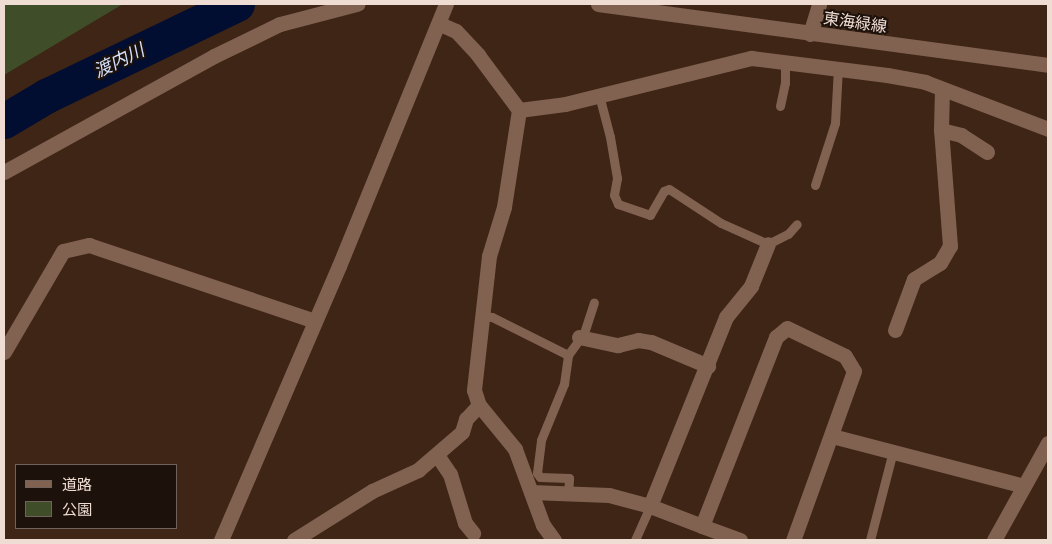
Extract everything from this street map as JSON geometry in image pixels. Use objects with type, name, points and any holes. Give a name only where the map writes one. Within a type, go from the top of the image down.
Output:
[{"type":"street","points":[[4,172],[214,56],[280,24],[357,4]]},
{"type":"street","points":[[221,540],[440,24],[446,4]]},
{"type":"street","name":"東海緑線","points":[[598,4],[1048,65]]},
{"type":"street","points":[[810,34],[819,4]]},
{"type":"street","points":[[440,24],[456,31],[467,43],[518,110],[504,208],[489,256],[474,390],[479,406],[515,450],[542,525],[554,540]]},
{"type":"street","points":[[518,110],[599,95],[751,58],[887,74],[942,89],[1048,129]]},
{"type":"street","points":[[895,330],[914,279],[940,263],[950,246],[941,130],[942,89]]},
{"type":"street","points":[[941,130],[961,135],[988,152]]},
{"type":"street","points":[[650,506],[695,388],[708,366],[726,317],[751,286],[768,244]]},
{"type":"street","points":[[4,352],[62,251],[89,245],[315,321]]},
{"type":"street","points":[[702,526],[776,337],[787,328],[845,356],[852,364],[854,371],[793,540]]},
{"type":"street","points":[[579,337],[618,345],[638,340],[651,342],[708,366]]},
{"type":"street","points":[[294,540],[372,491],[418,470],[462,432],[466,419],[479,406]]},
{"type":"street","points":[[832,436],[1024,486]]},
{"type":"street","points":[[994,540],[1048,443]]},
{"type":"street","points":[[436,455],[450,474],[465,523],[473,533]]},
{"type":"street","points":[[531,492],[609,495],[650,506],[740,540]]},
{"type":"lane","points":[[780,106],[785,84],[785,61]]},
{"type":"lane","points":[[815,185],[835,122],[838,68]]},
{"type":"lane","points":[[599,95],[610,137],[617,178],[614,195],[618,204],[650,215],[664,191],[669,189],[721,223],[768,244],[788,234],[797,224]]},
{"type":"lane","points":[[568,494],[569,478],[540,477],[537,472],[541,440],[564,384],[568,354],[579,337],[584,333],[594,303]]},
{"type":"lane","points":[[482,316],[492,317],[568,354]]},
{"type":"lane","points":[[870,540],[893,451]]},
{"type":"lane","points":[[634,540],[650,506]]},
{"type":"green space","points":[[4,4],[123,4],[4,75]]},
{"type":"waterway","name":"渡内川","points":[[4,121],[46,96],[237,4]]}]
